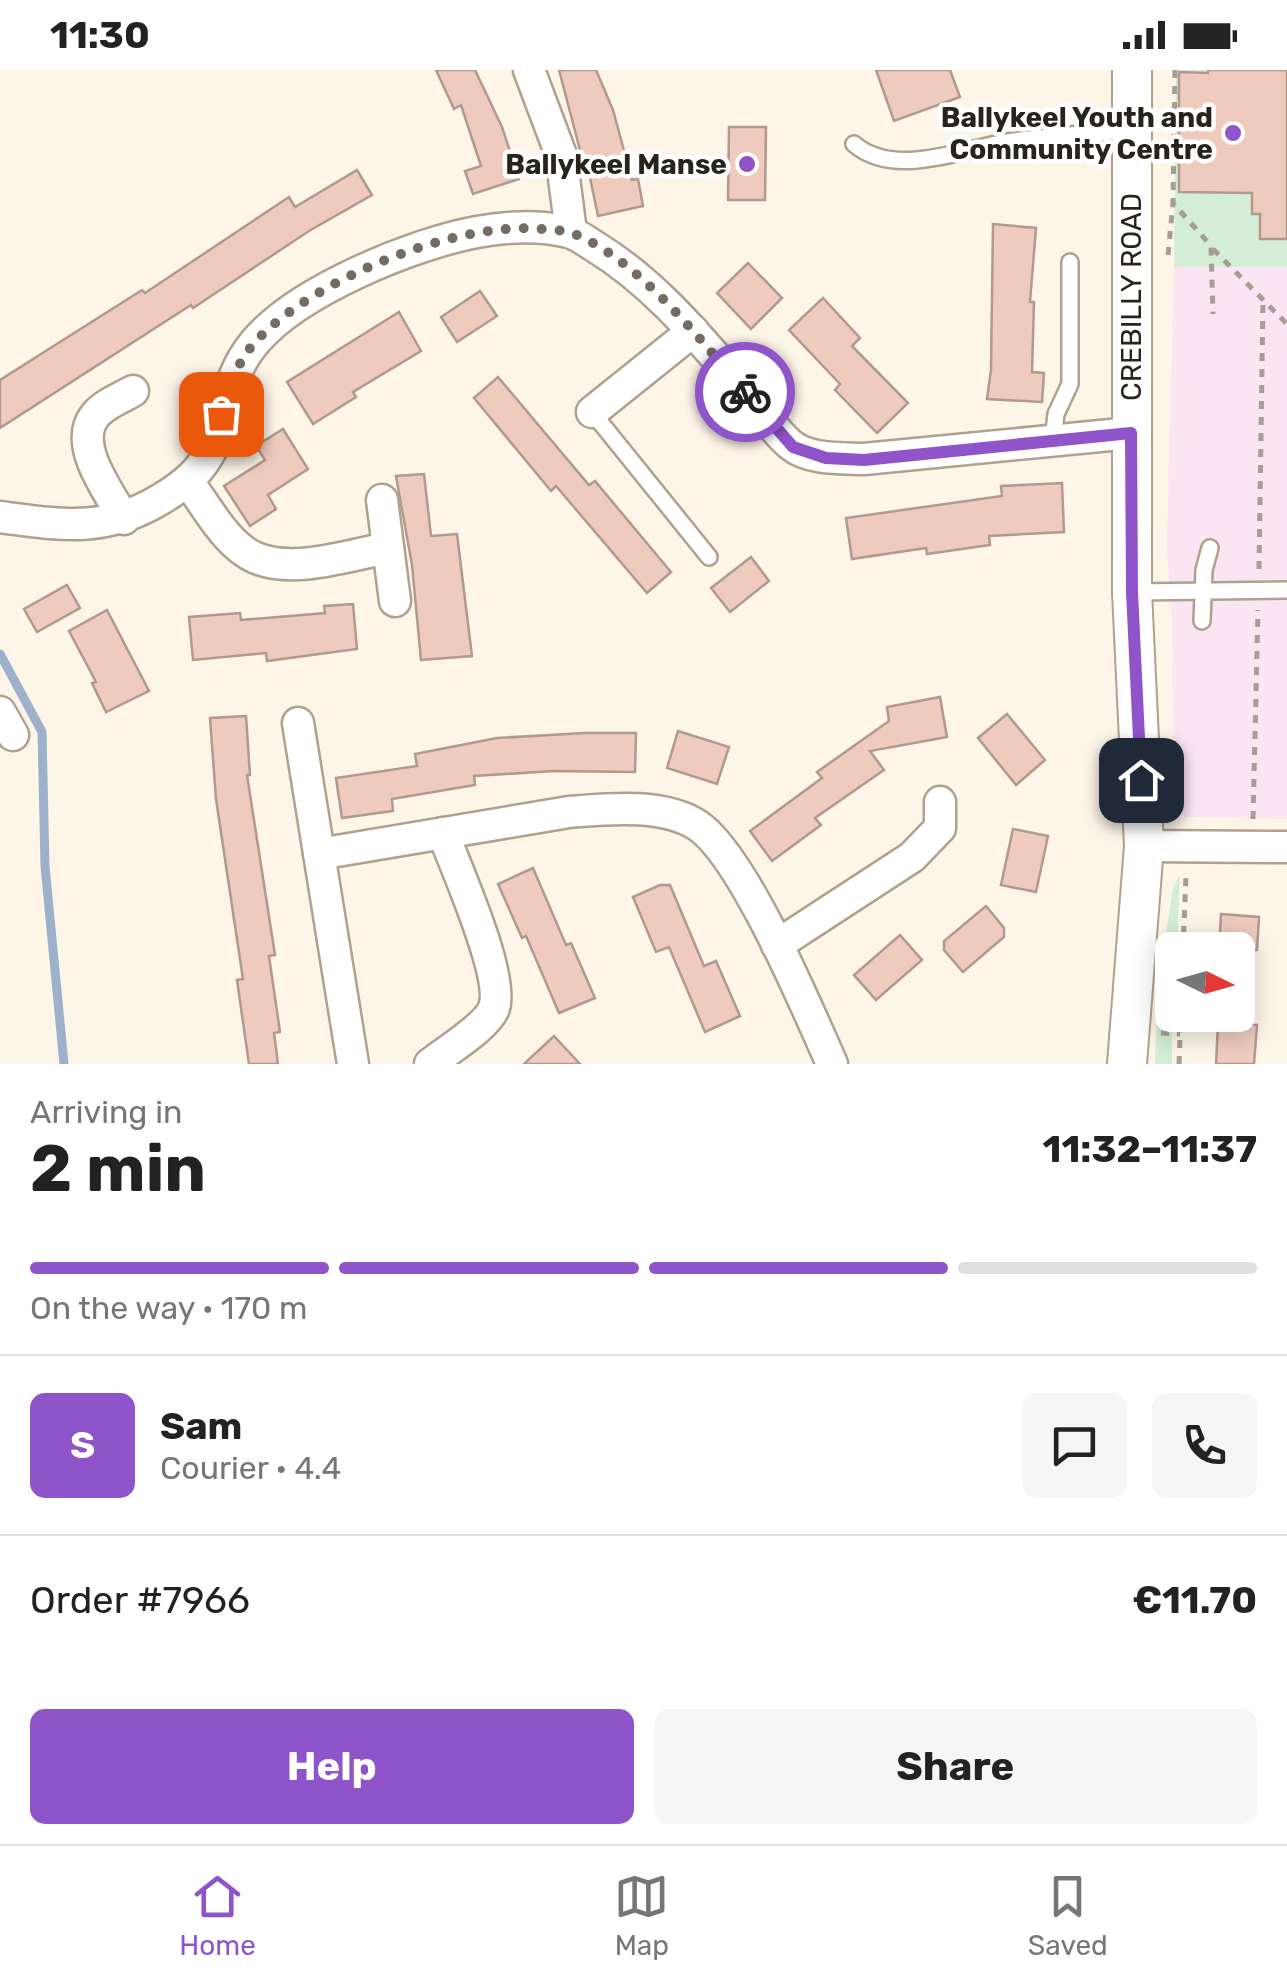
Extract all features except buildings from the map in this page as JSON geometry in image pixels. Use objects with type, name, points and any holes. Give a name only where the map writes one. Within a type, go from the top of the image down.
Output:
[{"type":"street","points":[[529,70],[561,155],[571,232]]},
{"type":"street","name":"CREBILLY ROAD","points":[[1127,1064],[1144,846],[1132,592],[1132,70]]},
{"type":"street","points":[[0,517],[75,525],[124,519],[188,483],[213,447],[230,382],[256,342],[292,310],[361,271],[436,243],[495,230],[571,232],[615,259],[661,297],[793,447],[826,458],[864,460],[1131,433]]},
{"type":"street","points":[[592,412],[693,331]]},
{"type":"street","points":[[124,519],[93,459],[88,429],[102,409],[133,391]]},
{"type":"street","points":[[188,483],[223,530],[255,558],[298,564],[388,548]]},
{"type":"street","points":[[382,500],[396,602]]},
{"type":"street","points":[[298,724],[354,1064]]},
{"type":"street","points":[[777,946],[912,857],[940,828],[940,802]]},
{"type":"street","points":[[319,854],[569,812],[647,811],[686,820],[718,845],[777,946],[832,1064]]},
{"type":"street","points":[[430,1064],[486,1020],[494,1007],[494,972],[443,832]]},
{"type":"street","points":[[1144,846],[1287,847]]},
{"type":"lane","points":[[854,144],[864,154],[929,158],[1013,141],[1131,130]]},
{"type":"lane","points":[[1053,440],[1056,414],[1070,384],[1070,262]]},
{"type":"lane","points":[[592,412],[709,557]]},
{"type":"lane","points":[[1202,621],[1204,570],[1210,548]]},
{"type":"lane","points":[[1132,592],[1287,590]]},
{"type":"path","points":[[1175,70],[1173,203],[1287,324]]},
{"type":"path","points":[[1211,246],[1213,314]]},
{"type":"path","points":[[1184,932],[1187,846]]},
{"type":"path","points":[[1179,1064],[1180,1032]]},
{"type":"shaded area","points":[[1174,267],[1287,267],[1287,819],[1184,817],[1174,797],[1167,547]]},
{"type":"green space","name":"Ballykeel Youth and Community Centre","points":[[1176,70],[1287,70],[1287,267],[1174,267]]},
{"type":"green space","points":[[1180,875],[1178,932],[1166,932],[1173,887]]},
{"type":"green space","points":[[1156,1032],[1172,1032],[1172,1064],[1155,1064]]},
{"type":"waterway","points":[[0,654],[42,732],[45,866],[64,1064]]},
{"type":"way so far","points":[[221,414],[230,382],[256,342],[292,310],[361,271],[436,243],[478,232],[528,228],[571,232],[615,259],[661,297],[745,392]]},
{"type":"place","name":"Ballykeel Youth and Community Centre","points":[[1233,133]]},
{"type":"place","name":"Ballykeel Manse","points":[[747,164]]},
{"type":"route","points":[[745,392],[793,447],[826,458],[864,460],[1131,433],[1132,592],[1141,780]]}]
